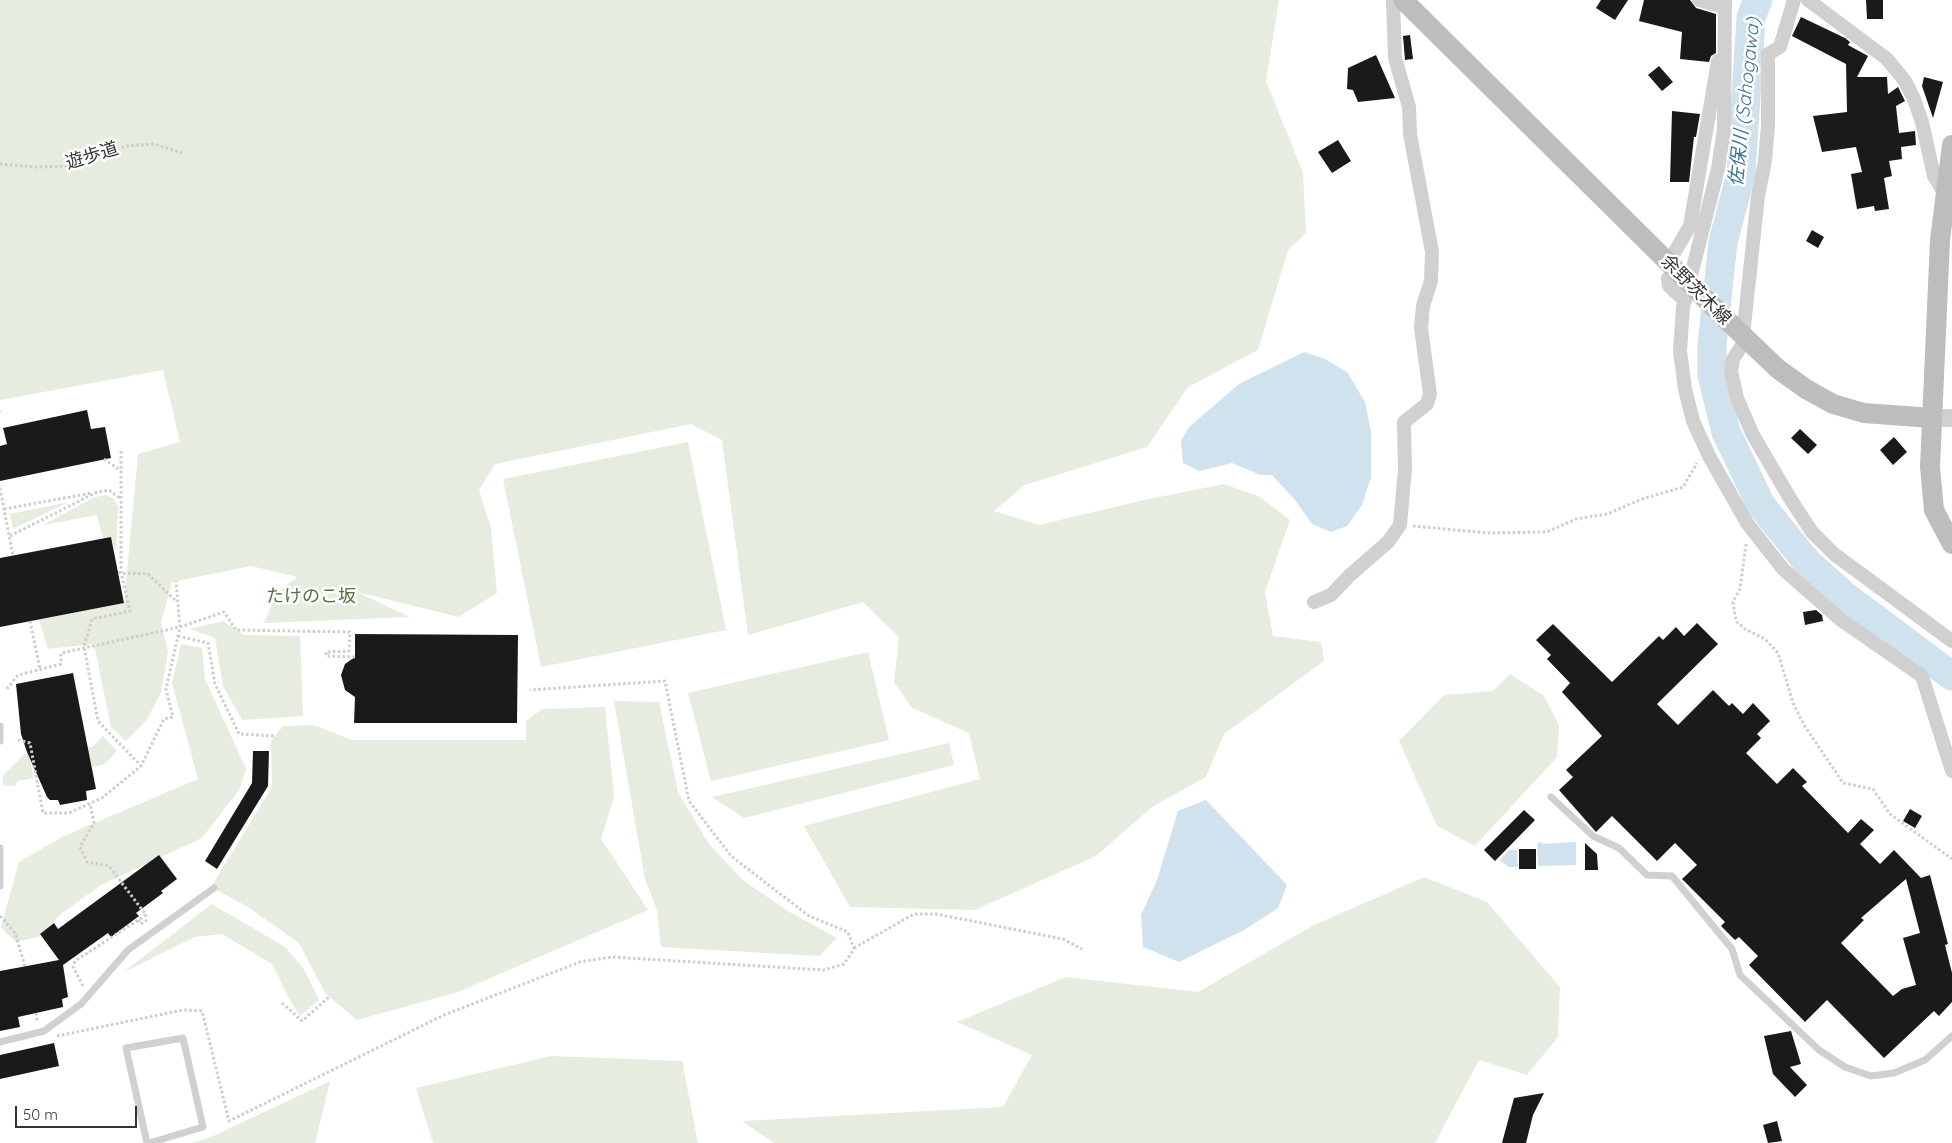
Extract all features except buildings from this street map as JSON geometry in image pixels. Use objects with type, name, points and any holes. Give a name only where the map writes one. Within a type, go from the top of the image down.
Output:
[{"type":"main road","name":"余野茨木線","points":[[1403,0],[1687,292],[1740,333],[1778,369],[1806,389],[1833,404],[1864,413],[1932,418]]},
{"type":"main road","points":[[1952,145],[1940,240],[1930,467],[1931,493],[1937,516],[1952,544]]},
{"type":"street","points":[[1314,602],[1331,595],[1349,576],[1388,542],[1400,525],[1406,469],[1404,422],[1427,404],[1430,394],[1421,328],[1423,306],[1433,268],[1417,160],[1410,134],[1409,107],[1396,58],[1393,0]]},
{"type":"street","points":[[1674,253],[1690,226],[1723,24],[1724,3],[1699,0]]},
{"type":"street","points":[[1794,0],[1780,47],[1768,54],[1768,126],[1765,161],[1758,196],[1740,333],[1731,371],[1737,398],[1758,443],[1812,532],[1834,554],[1952,641]]},
{"type":"street","points":[[1808,0],[1887,59],[1905,81],[1922,122],[1934,176],[1945,194]]},
{"type":"street","points":[[1723,24],[1725,53],[1724,129],[1718,169],[1687,292],[1680,351],[1685,389],[1693,421],[1706,450],[1747,523],[1783,569],[1841,620],[1922,676],[1952,771]]},
{"type":"street","points":[[1668,278],[1669,286],[1687,292]]},
{"type":"street","points":[[1932,418],[1952,418]]},
{"type":"lane","points":[[0,726],[0,741]]},
{"type":"lane","points":[[1552,797],[1592,836],[1619,848],[1647,875],[1672,876],[1732,949],[1740,975],[1819,1050],[1845,1067],[1871,1076],[1894,1072],[1925,1060],[1952,1036]]},
{"type":"lane","points":[[0,848],[0,886]]},
{"type":"lane","points":[[0,1042],[44,1031],[81,1004],[128,950],[214,888]]},
{"type":"lane","points":[[183,1038],[203,1127],[148,1143],[126,1048],[183,1038]]},
{"type":"path","name":"遊歩道","points":[[0,164],[35,167],[71,166],[126,146],[154,144],[182,153]]},
{"type":"path","points":[[1400,525],[1488,533],[1547,532],[1576,519],[1607,514],[1642,498],[1683,487],[1706,450]]},
{"type":"path","points":[[121,451],[120,572],[130,612],[92,619],[84,648],[98,721],[141,766]]},
{"type":"path","points":[[104,459],[122,471]]},
{"type":"path","points":[[0,488],[14,556]]},
{"type":"path","points":[[4,509],[109,490],[122,499]]},
{"type":"path","points":[[10,536],[97,492]]},
{"type":"path","points":[[1747,523],[1742,581],[1733,602],[1736,621],[1772,645],[1778,653],[1792,703],[1804,725],[1843,782],[1873,789],[1890,814],[1952,859]]},
{"type":"path","points":[[120,572],[148,574],[178,602]]},
{"type":"path","points":[[18,740],[30,743],[43,813],[69,813],[102,798],[141,766],[164,719],[173,717],[166,689],[180,627],[176,581]]},
{"type":"path","points":[[6,689],[18,675],[61,664],[61,653],[180,627],[224,612],[236,630],[350,632],[349,651],[326,652],[326,656],[355,657]]},
{"type":"path","points":[[30,621],[40,669]]},
{"type":"path","points":[[178,636],[208,643],[215,684],[239,734],[274,736]]},
{"type":"path","points":[[530,690],[665,681],[689,801],[731,856],[809,916],[848,932],[854,948]]},
{"type":"path","points":[[88,996],[73,967],[75,961],[146,915],[108,866],[87,862],[80,847],[94,823],[90,803]]},
{"type":"path","points":[[223,1093],[229,1121],[444,1015],[580,962],[612,957],[824,970],[844,964],[854,948],[914,914],[936,914],[1063,939],[1082,949]]},
{"type":"path","points":[[0,916],[15,933],[25,966]]},
{"type":"path","points":[[282,1003],[302,1020],[330,997]]},
{"type":"path","points":[[54,1036],[77,1032]]},
{"type":"green space","name":"たけのこ坂","points":[[0,0],[1279,0],[1266,81],[1303,173],[1306,233],[1288,250],[1258,350],[1188,387],[1147,447],[1025,485],[994,511],[1039,525],[1144,500],[1224,484],[1260,497],[1290,520],[1265,592],[1273,636],[1321,642],[1324,661],[1224,734],[1206,777],[1152,807],[1096,856],[975,910],[850,907],[804,826],[980,779],[969,733],[912,708],[894,682],[899,637],[863,602],[748,635],[722,440],[691,424],[495,464],[479,490],[491,528],[497,593],[459,617],[357,592],[410,617],[264,623],[277,593],[297,577],[251,566],[172,582],[161,622],[168,652],[161,693],[146,721],[126,741],[111,727],[94,644],[48,649],[39,620],[124,603],[138,454],[180,442],[163,370],[0,400]]},
{"type":"green space","points":[[688,442],[726,630],[541,667],[503,479]]},
{"type":"green space","points":[[106,495],[114,499],[118,507],[116,552],[111,537],[103,539],[97,515],[43,525],[95,497]]},
{"type":"green space","points":[[69,502],[13,529],[10,514]]},
{"type":"green space","points":[[223,621],[244,635],[300,636],[303,716],[242,720],[223,686],[215,638],[190,629]]},
{"type":"green space","points":[[181,644],[202,648],[205,679],[246,769],[239,790],[202,838],[101,885],[61,914],[38,937],[15,942],[1,927],[19,862],[64,836],[198,779],[172,683]]},
{"type":"green space","points":[[868,652],[889,740],[711,781],[688,693]]},
{"type":"green space","points":[[1510,674],[1544,696],[1559,725],[1557,757],[1475,846],[1437,826],[1399,741],[1444,695],[1493,691]]},
{"type":"green space","points":[[614,701],[659,702],[678,792],[709,844],[744,881],[788,911],[837,938],[819,956],[661,947],[657,911],[645,879]]},
{"type":"green space","points":[[605,707],[614,797],[601,839],[648,910],[458,992],[357,1020],[325,993],[299,943],[248,907],[211,887],[272,787],[271,741],[283,726],[313,725],[352,740],[526,740],[526,721],[542,709]]},
{"type":"green space","points":[[103,736],[117,751],[105,764],[92,767],[88,747],[92,747]]},
{"type":"green space","points":[[949,743],[954,765],[744,818],[712,797]]},
{"type":"green space","points":[[25,754],[28,754],[31,763],[33,778],[18,781],[15,786],[3,785],[3,775]]},
{"type":"green space","points":[[1424,877],[1487,902],[1560,987],[1558,1037],[1527,1075],[1479,1060],[1435,1143],[774,1143],[742,1121],[1003,1107],[1032,1055],[957,1022],[1066,977],[1198,992],[1314,925]]},
{"type":"green space","points":[[212,904],[285,947],[304,969],[319,1000],[300,1016],[288,997],[272,964],[222,934],[195,937],[122,973]]},
{"type":"green space","points":[[551,1056],[682,1061],[698,1143],[433,1143],[416,1088]]},
{"type":"green space","points":[[330,1081],[315,1143],[191,1143],[211,1137]]},
{"type":"water","points":[[1304,352],[1325,359],[1347,372],[1365,402],[1371,432],[1371,477],[1362,505],[1347,526],[1331,532],[1312,524],[1295,500],[1272,475],[1260,475],[1232,463],[1199,471],[1183,463],[1181,441],[1189,427],[1239,384]]},
{"type":"water","points":[[1206,800],[1287,885],[1278,908],[1244,930],[1179,962],[1143,947],[1141,915],[1157,880],[1178,811]]},
{"type":"water","points":[[1542,842],[1542,844],[1576,842],[1576,865],[1538,866],[1537,843]]},
{"type":"water","points":[[1509,850],[1517,850],[1518,867],[1509,867],[1500,860]]},
{"type":"waterway","name":"佐保川 (Sahogawa)","points":[[1758,0],[1751,17],[1741,174],[1723,242],[1712,345],[1712,375],[1726,432],[1761,505],[1807,562],[1846,597],[1952,676]]}]
